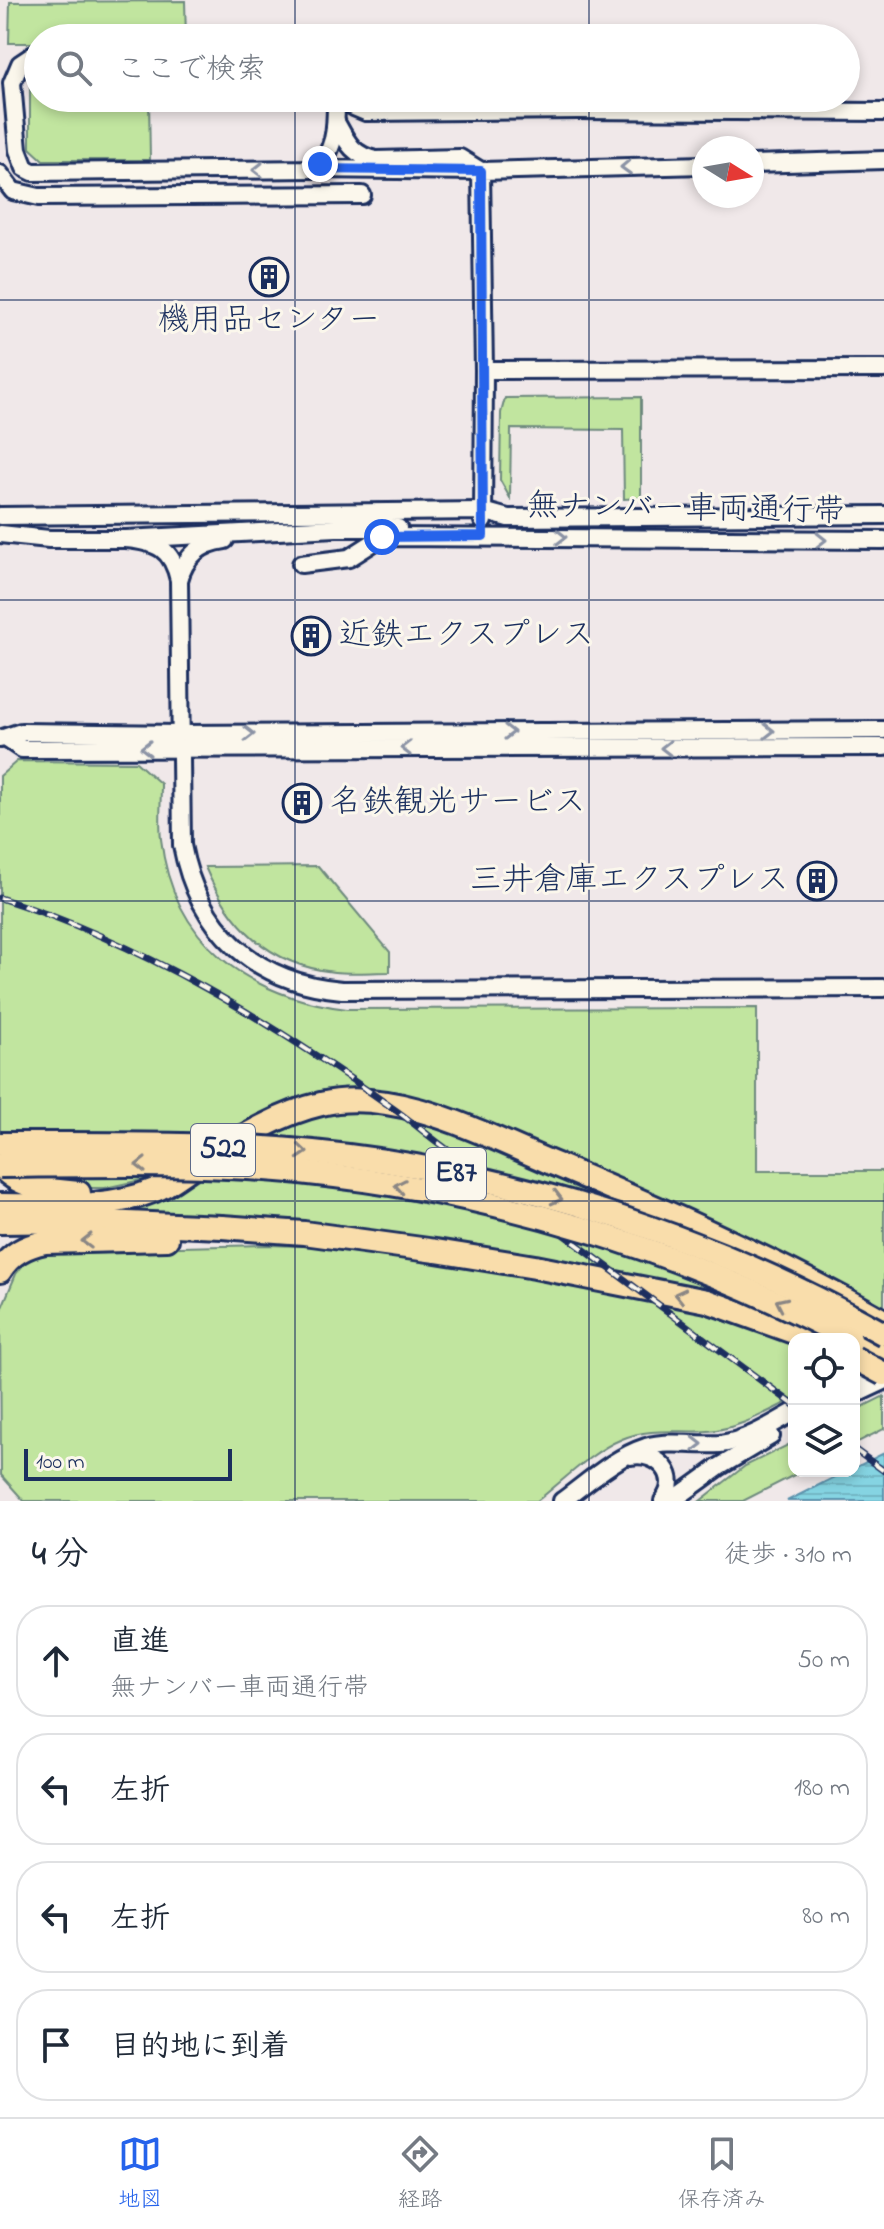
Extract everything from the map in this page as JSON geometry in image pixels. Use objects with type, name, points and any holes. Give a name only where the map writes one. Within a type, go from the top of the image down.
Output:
[{"type":"highway","name":"522","points":[[0,1166],[21,1183],[86,1194],[136,1189],[193,1167],[284,1117],[322,1103],[368,1101],[446,1119],[714,1234],[783,1266],[884,1321]]},
{"type":"highway","name":"522","points":[[0,1134],[90,1136],[172,1145]]},
{"type":"highway","name":"E87","points":[[0,1144],[250,1147],[355,1158],[465,1176],[617,1216],[708,1249],[799,1289],[884,1334]]},
{"type":"highway","name":"E87","points":[[0,1166],[145,1165],[265,1169],[362,1180],[456,1196],[570,1224],[663,1255],[751,1290],[838,1333]]},
{"type":"highway","name":"522","points":[[0,1205],[88,1205],[116,1201],[155,1190],[173,1182],[193,1167]]},
{"type":"highway","points":[[0,1222],[80,1221],[304,1233],[535,1267],[669,1292],[742,1312],[797,1333]]},
{"type":"highway","points":[[0,1271],[12,1255],[28,1246],[45,1242],[207,1237],[388,1245]]},
{"type":"highway","name":"E87","points":[[860,1344],[884,1358]]},
{"type":"highway","points":[[860,1361],[884,1374]]},
{"type":"street","points":[[24,61],[12,83],[18,150],[25,168],[33,172],[481,171],[692,165]]},
{"type":"street","points":[[313,169],[330,152],[336,112]]},
{"type":"street","points":[[860,112],[884,112]]},
{"type":"street","points":[[336,122],[349,146],[363,157],[376,160],[460,158],[481,171]]},
{"type":"street","points":[[764,164],[884,160]]},
{"type":"street","points":[[481,171],[483,536]]},
{"type":"street","points":[[0,174],[13,191],[39,197],[362,195]]},
{"type":"street","points":[[484,370],[884,369]]},
{"type":"street","points":[[0,534],[49,539],[126,539],[336,528],[447,528],[483,511]]},
{"type":"street","points":[[0,516],[483,511],[508,518],[884,515]]},
{"type":"street","points":[[49,539],[61,522],[61,514]]},
{"type":"street","points":[[179,580],[190,556],[206,544],[336,528]]},
{"type":"street","name":"無ナンバー車両通行帯","points":[[301,564],[349,558],[382,537],[884,540]]},
{"type":"street","points":[[126,539],[149,542],[166,552],[172,558],[179,580],[182,845],[187,872],[215,926],[233,945],[272,973],[316,988],[368,991],[884,988]]},
{"type":"street","points":[[3,739],[22,749],[180,741],[884,730]]},
{"type":"street","points":[[180,741],[884,747]]},
{"type":"street","points":[[860,1377],[884,1364]]},
{"type":"street","points":[[860,1392],[884,1381]]},
{"type":"street","points":[[562,1501],[622,1458],[644,1448],[665,1443],[735,1441],[788,1415]]},
{"type":"street","points":[[672,1501],[747,1449],[788,1428]]},
{"type":"street","points":[[622,1458],[639,1455],[660,1461],[670,1479],[670,1490],[663,1501]]},
{"type":"green space","points":[[185,1],[186,24],[24,24],[24,43],[9,43],[10,2]]},
{"type":"green space","points":[[30,112],[149,112],[150,160],[43,160],[30,148]]},
{"type":"green space","points":[[641,397],[641,498],[624,499],[623,430],[511,429],[510,498],[500,480],[501,413],[505,398]]},
{"type":"green space","points":[[17,761],[136,762],[161,784],[161,839],[168,876],[181,908],[199,935],[222,958],[248,977],[278,992],[311,1003],[347,1009],[757,1008],[757,1171],[884,1171],[884,1318],[860,1335],[788,1333],[788,1402],[719,1430],[654,1432],[622,1439],[589,1459],[537,1501],[24,1501],[1,1475],[0,1312],[16,1274],[24,1264],[55,1250],[266,1245],[339,1247],[129,1218],[126,1204],[142,1200],[159,1176],[105,1188],[78,1188],[41,1181],[0,1150],[0,776]]},
{"type":"green space","points":[[318,866],[390,952],[390,972],[334,972],[311,968],[271,951],[239,924],[226,907],[205,867]]},
{"type":"green space","points":[[884,1396],[884,1429],[860,1441],[860,1408]]},
{"type":"green space","points":[[788,1445],[790,1477],[743,1501],[700,1501],[745,1466]]},
{"type":"water","points":[[884,1453],[884,1501],[787,1501],[835,1477],[860,1477],[860,1465]]},
{"type":"railway","points":[[0,898],[53,916],[156,962],[302,1046],[401,1114],[788,1401]]},
{"type":"railway","points":[[860,1453],[884,1471]]},
{"type":"place","name":"機用品センター","points":[[269,277]]},
{"type":"place","name":"近鉄エクスプレス","points":[[311,636]]},
{"type":"place","name":"名鉄観光サービス","points":[[302,803]]},
{"type":"place","name":"三井倉庫エクスプレス","points":[[817,881]]},
{"type":"route","points":[[320,164],[313,169],[481,171],[483,536],[382,537]]}]
